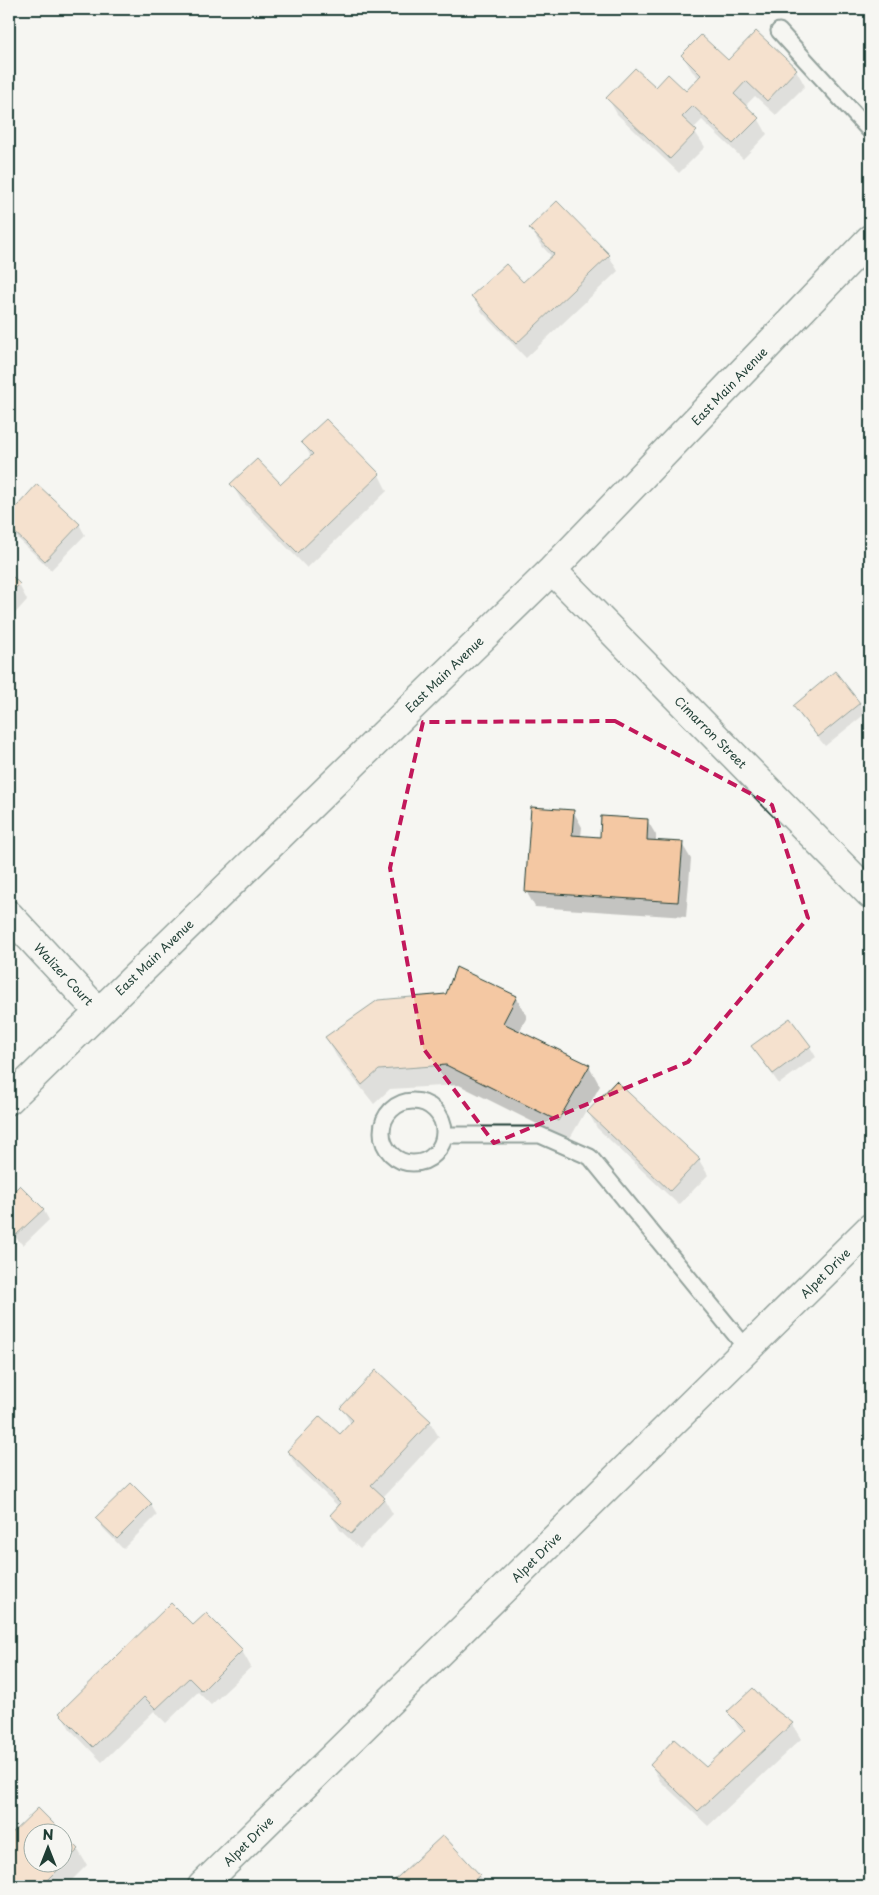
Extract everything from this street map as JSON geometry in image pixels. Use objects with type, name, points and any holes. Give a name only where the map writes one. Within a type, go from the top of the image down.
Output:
[{"type":"street","name":"East Main Avenue","points":[[9,1100],[98,1011],[552,570],[870,239]]},
{"type":"street","name":"Cimarron Street","points":[[552,570],[870,894]]},
{"type":"street","name":"Walizer Court","points":[[9,915],[98,1011]]},
{"type":"street","name":"Alpet Drive","points":[[202,1886],[870,1228]]},
{"type":"lane","points":[[780,31],[870,130]]},
{"type":"lane","points":[[416,1101],[428,1104],[437,1112],[443,1123],[444,1135],[441,1146],[433,1156],[422,1162],[410,1163],[398,1159],[389,1152],[383,1141],[382,1129],[385,1118],[393,1108],[404,1102],[416,1101]]},
{"type":"lane","points":[[444,1135],[540,1135],[590,1157],[747,1349]]},
{"type":"highlighted area","points":[[615,721],[772,805],[808,918],[688,1062],[494,1143],[423,1048],[390,868],[423,722]]},
{"type":"building","points":[[756,31],[797,69],[767,101],[746,81],[734,94],[759,118],[733,144],[693,106],[682,117],[697,131],[670,159],[606,98],[635,68],[656,87],[668,74],[686,91],[701,75],[681,55],[701,35],[728,60]]},
{"type":"building","points":[[557,201],[610,255],[516,344],[471,296],[506,264],[523,282],[554,254],[529,228]]},
{"type":"building","points":[[326,419],[380,474],[298,553],[230,484],[257,459],[281,484],[313,454],[301,442]]},
{"type":"building","points":[[37,484],[80,524],[45,561],[9,527],[9,515]]},
{"type":"building","points":[[9,573],[20,584],[9,595]]},
{"type":"building","points":[[835,671],[860,703],[818,737],[793,706]]},
{"type":"building","points":[[531,807],[574,810],[572,835],[600,837],[601,816],[648,819],[647,840],[683,842],[678,902],[525,892]]},
{"type":"building","points":[[456,967],[517,996],[503,1023],[590,1065],[558,1121],[446,1065],[379,1070],[362,1085],[325,1037],[378,1000],[446,994]]},
{"type":"building","points":[[790,1018],[811,1046],[773,1074],[751,1046]]},
{"type":"building","points":[[616,1081],[700,1159],[670,1191],[587,1112]]},
{"type":"building","points":[[20,1185],[44,1209],[16,1235],[9,1228],[9,1196]]},
{"type":"building","points":[[376,1370],[431,1421],[371,1485],[385,1498],[351,1534],[330,1515],[341,1503],[287,1451],[320,1416],[340,1434],[353,1420],[340,1408]]},
{"type":"building","points":[[131,1483],[152,1504],[117,1539],[95,1518]]},
{"type":"building","points":[[171,1603],[193,1625],[206,1613],[243,1650],[202,1691],[189,1678],[156,1709],[144,1697],[93,1747],[59,1713]]},
{"type":"building","points":[[753,1688],[769,1705],[793,1723],[698,1811],[650,1765],[674,1739],[706,1767],[745,1730],[727,1712]]},
{"type":"building","points":[[38,1808],[52,1822],[24,1822]]},
{"type":"building","points":[[22,1823],[22,1872],[56,1872],[42,1886],[9,1886],[9,1836]]},
{"type":"building","points":[[443,1835],[480,1875],[468,1886],[388,1886]]},
{"type":"building","points":[[72,1842],[79,1849],[72,1856]]}]
